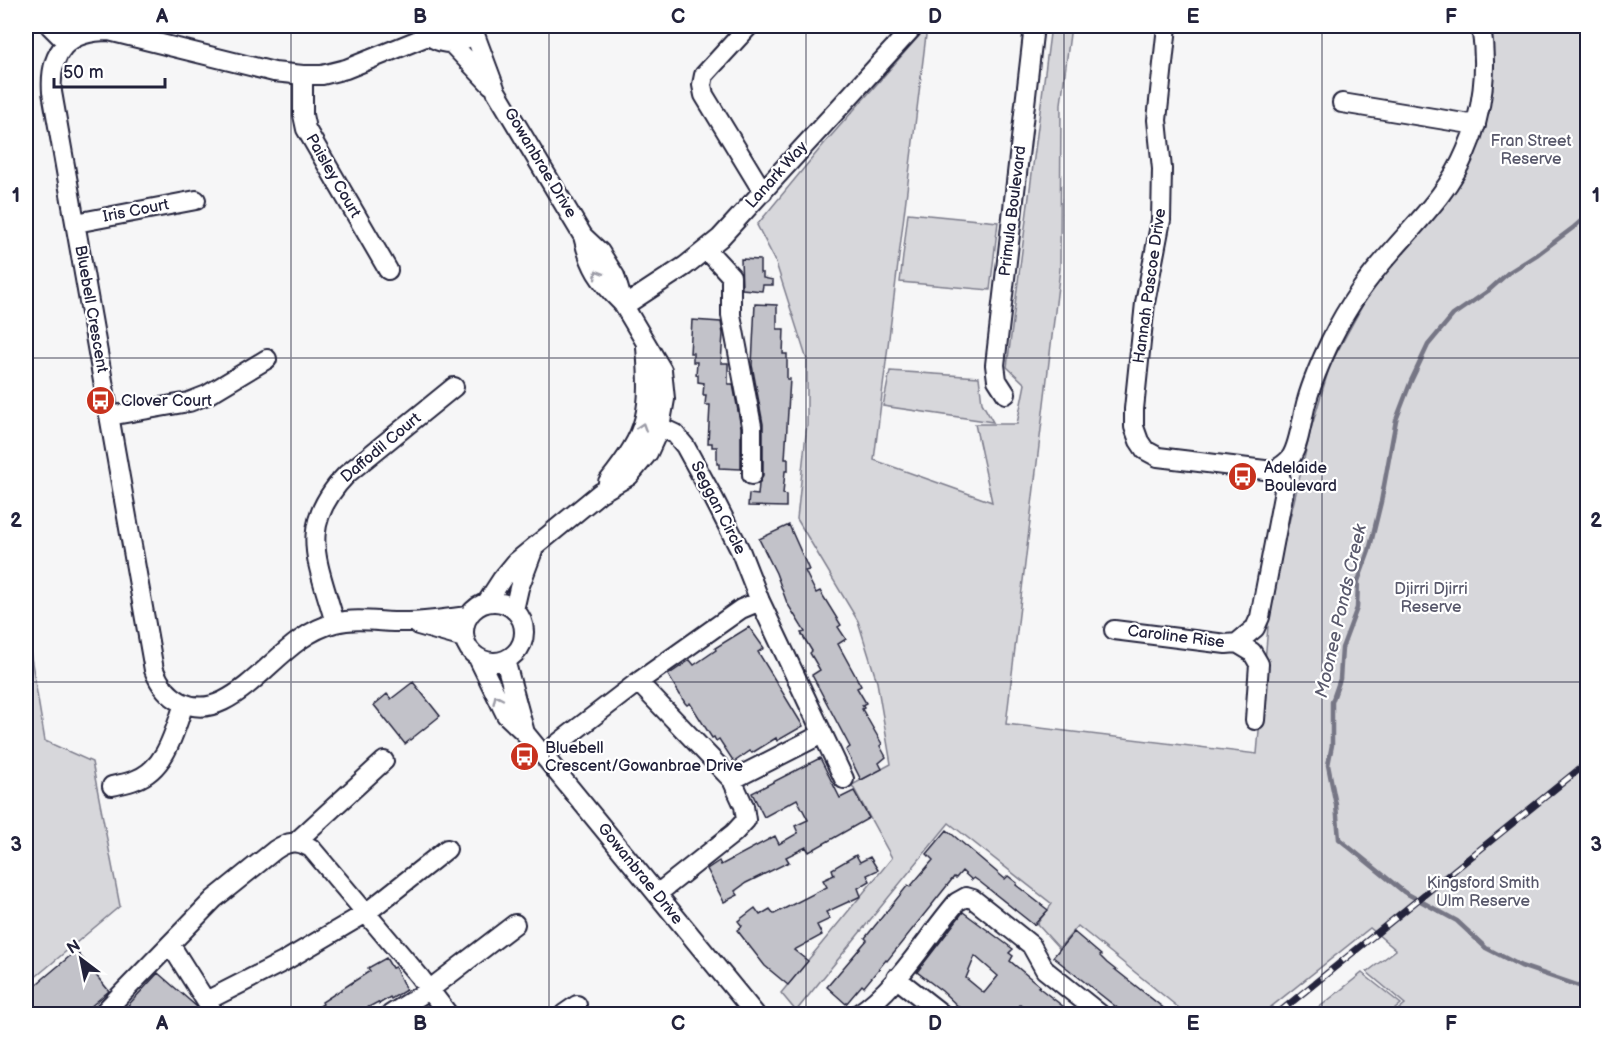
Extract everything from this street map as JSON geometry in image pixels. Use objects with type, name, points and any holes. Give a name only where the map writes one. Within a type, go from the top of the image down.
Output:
[{"type":"street","points":[[50,26],[67,43],[80,34],[109,31],[274,72],[303,75],[322,75],[346,69],[425,31],[439,42],[452,44],[468,38],[476,29]]},
{"type":"street","points":[[374,57],[411,26]]},
{"type":"street","points":[[749,26],[704,75],[702,85],[704,95],[762,192]]},
{"type":"street","name":"Lanark Way","points":[[624,306],[707,250],[914,26]]},
{"type":"street","name":"Primula Boulevard","points":[[1006,394],[997,380],[995,364],[1034,26]]},
{"type":"street","name":"Hannah Pascoe Drive","points":[[1167,26],[1157,120],[1162,169],[1161,220],[1145,303],[1134,427],[1145,450],[1158,457],[1273,471]]},
{"type":"street","points":[[1254,720],[1259,663],[1252,651],[1237,643],[1255,628],[1260,617],[1284,491],[1280,476],[1273,471],[1284,465],[1292,456],[1317,373],[1348,308],[1371,276],[1434,203],[1454,176],[1466,152],[1476,125],[1483,82],[1484,56],[1481,26]]},
{"type":"street","name":"Gowanbrae Drive","points":[[476,29],[496,91]]},
{"type":"street","name":"Bluebell Crescent","points":[[67,43],[54,60],[51,76],[52,92],[153,670],[159,684],[170,696],[184,704]]},
{"type":"street","name":"Gowanbrae Drive","points":[[452,44],[496,91],[583,236],[600,252],[615,276],[624,306],[662,370],[665,399],[660,427],[648,453],[629,476],[600,493],[516,562],[487,602]]},
{"type":"street","name":"Paisley Court","points":[[303,75],[303,115],[306,129],[388,270]]},
{"type":"street","points":[[1342,103],[1476,125]]},
{"type":"street","name":"Iris Court","points":[[76,223],[196,200]]},
{"type":"street","points":[[707,250],[731,276],[731,315],[752,426],[752,475]]},
{"type":"street","name":"Gowanbrae Drive","points":[[600,493],[638,440],[645,419],[649,400],[645,343]]},
{"type":"street","points":[[109,416],[189,402],[207,395],[267,359]]},
{"type":"street","name":"Daffodil Court","points":[[335,623],[316,554],[317,518],[323,503],[347,474],[454,387]]},
{"type":"street","name":"Seggan Circle","points":[[660,427],[675,434],[686,446],[740,550],[760,601],[844,779]]},
{"type":"street","name":"Gowanbrae Drive","points":[[514,610],[519,588],[535,547]]},
{"type":"street","points":[[543,756],[638,682],[741,609],[760,601]]},
{"type":"street","points":[[487,602],[506,604],[520,616],[524,633],[518,649],[505,660],[496,662],[478,658],[467,646],[464,638],[468,616],[473,610],[487,602]]},
{"type":"street","points":[[112,786],[136,780],[150,772],[161,760],[169,747],[184,704],[206,707],[221,702],[237,692],[310,633],[335,623],[367,620],[408,622],[468,616]]},
{"type":"street","points":[[408,622],[464,638]]},
{"type":"street","name":"Caroline Rise","points":[[1114,630],[1226,644],[1237,643]]},
{"type":"street","name":"Gowanbrae Drive","points":[[478,658],[506,716],[525,733],[755,1014]]},
{"type":"street","name":"Gowanbrae Drive","points":[[505,660],[525,733]]},
{"type":"street","points":[[638,682],[732,780],[744,806],[746,820],[734,833],[657,894]]},
{"type":"street","points":[[732,780],[822,734]]},
{"type":"street","points":[[297,842],[384,761]]},
{"type":"street","points":[[102,1014],[214,899],[280,846],[297,842],[311,848],[448,1014]]},
{"type":"street","points":[[170,944],[210,1008],[366,913],[447,849]]},
{"type":"street","points":[[858,1014],[896,978],[957,902],[968,897],[1031,945],[1045,970],[1100,1014]]},
{"type":"street","points":[[391,1014],[429,990],[515,924]]},
{"type":"street","points":[[896,978],[942,1014]]},
{"type":"green space","points":[[1051,26],[1071,26],[1061,104],[1060,269],[1006,724],[1257,754],[1270,603],[1311,429],[1330,365],[1365,301],[1410,240],[1447,203],[1466,172],[1478,130],[1480,26],[1587,26],[1587,1014],[1393,1014],[1405,1004],[1367,972],[1396,950],[1370,928],[1262,1014],[1173,1014],[1179,1008],[1078,926],[1059,948],[1037,924],[1052,904],[949,823],[796,1011],[781,993],[892,858],[852,785],[891,764],[877,682],[858,621],[797,519],[807,424],[807,360],[775,260],[757,225],[823,145],[927,27],[874,460],[992,502],[975,424],[1017,424],[1025,384],[1007,367]]},
{"type":"green space","points":[[908,213],[998,222],[990,290],[900,282]]},
{"type":"green space","points":[[890,371],[979,377],[982,403],[993,422],[883,406]]},
{"type":"green space","points":[[26,627],[45,741],[92,762],[120,906],[26,985]]},
{"type":"green space","points":[[1362,973],[1401,1004],[1389,1014],[1311,1014]]},
{"type":"building","points":[[741,259],[760,260],[760,273],[763,273],[763,278],[773,280],[773,285],[763,285],[762,291],[742,289]]},
{"type":"building","points":[[755,304],[777,305],[777,329],[784,329],[783,354],[787,354],[787,379],[790,379],[785,459],[788,459],[788,471],[785,471],[783,494],[786,495],[786,507],[748,506],[749,494],[758,495],[763,475],[763,424],[752,365]]},
{"type":"building","points":[[692,320],[721,322],[723,334],[721,363],[728,363],[728,384],[733,384],[741,427],[741,469],[719,468],[717,447],[712,447],[712,443],[708,443],[710,405],[705,405],[704,383],[698,382],[697,362],[693,362],[693,353],[690,353]]},
{"type":"building","points":[[789,525],[809,570],[805,571],[816,593],[820,591],[841,625],[838,627],[846,639],[838,644],[861,686],[857,688],[866,703],[862,705],[864,708],[862,709],[882,744],[880,746],[886,757],[879,763],[882,769],[861,780],[846,750],[850,747],[812,675],[820,670],[801,633],[805,632],[787,603],[776,573],[759,539]]},
{"type":"building","points":[[749,627],[764,648],[758,652],[803,726],[777,741],[776,738],[752,753],[750,751],[734,762],[719,739],[716,741],[714,737],[712,738],[690,703],[687,705],[685,703],[668,675],[690,660],[694,665],[716,650],[715,648]]},
{"type":"building","points":[[413,682],[440,716],[405,744],[374,705],[387,694],[391,699]]},
{"type":"building","points":[[820,758],[840,798],[854,791],[869,818],[809,852],[806,847],[786,857],[789,862],[746,883],[735,891],[738,895],[724,902],[707,869],[719,861],[721,865],[775,836],[779,844],[798,833],[795,826],[808,820],[797,799],[764,817],[752,793]]},
{"type":"building","points":[[947,830],[1005,879],[1008,876],[1048,910],[1034,925],[980,882],[974,878],[972,880],[962,871],[956,878],[954,877],[887,961],[846,1004],[827,987],[867,940],[865,938],[908,885],[910,887],[933,860],[927,854]]},
{"type":"building","points":[[856,855],[860,862],[870,857],[878,870],[867,875],[870,881],[858,888],[861,896],[826,912],[830,919],[817,925],[822,935],[794,950],[808,961],[788,985],[765,966],[737,930],[742,926],[738,921],[755,908],[760,915],[770,909],[774,914],[827,887],[823,880],[834,875],[832,869]]},
{"type":"building","points":[[963,912],[1013,949],[1009,953],[1013,956],[1010,961],[1040,986],[1038,987],[1073,1014],[1034,1014],[1020,1004],[1011,1014],[966,1014],[942,991],[917,972]],"holes":[[[975,956],[998,976],[984,993],[966,978]]]},
{"type":"building","points":[[1074,932],[1107,963],[1171,1014],[1125,1014],[1053,957]]},
{"type":"building","points":[[76,951],[109,991],[82,1014],[26,1014],[26,993]]},
{"type":"building","points":[[386,958],[392,968],[395,967],[406,990],[356,1014],[307,1014],[370,971],[368,968]]},
{"type":"building","points":[[158,973],[197,1007],[201,1014],[120,1014]]},
{"type":"waterway","name":"Moonee Ponds Creek","points":[[1588,215],[1453,315],[1428,345],[1396,420],[1381,502],[1369,551],[1358,581],[1357,608],[1342,648],[1340,679],[1332,702],[1332,745],[1328,765],[1336,805],[1339,839],[1404,892],[1457,921],[1486,948],[1521,966],[1588,989]]},
{"type":"railway","points":[[1277,1014],[1588,762]]},
{"type":"place","name":"Clover Court","points":[[100,401]]},
{"type":"place","name":"Adelaide Boulevard","points":[[1243,477]]},
{"type":"place","name":"Bluebell Crescent/Gowanbrae Drive","points":[[524,757]]},
{"type":"park label","name":"Fran Street Reserve","points":[[1531,150]]},
{"type":"park label","name":"Djirri Djirri Reserve","points":[[1431,598]]},
{"type":"park label","name":"Kingsford Smith Ulm Reserve","points":[[1483,892]]}]
